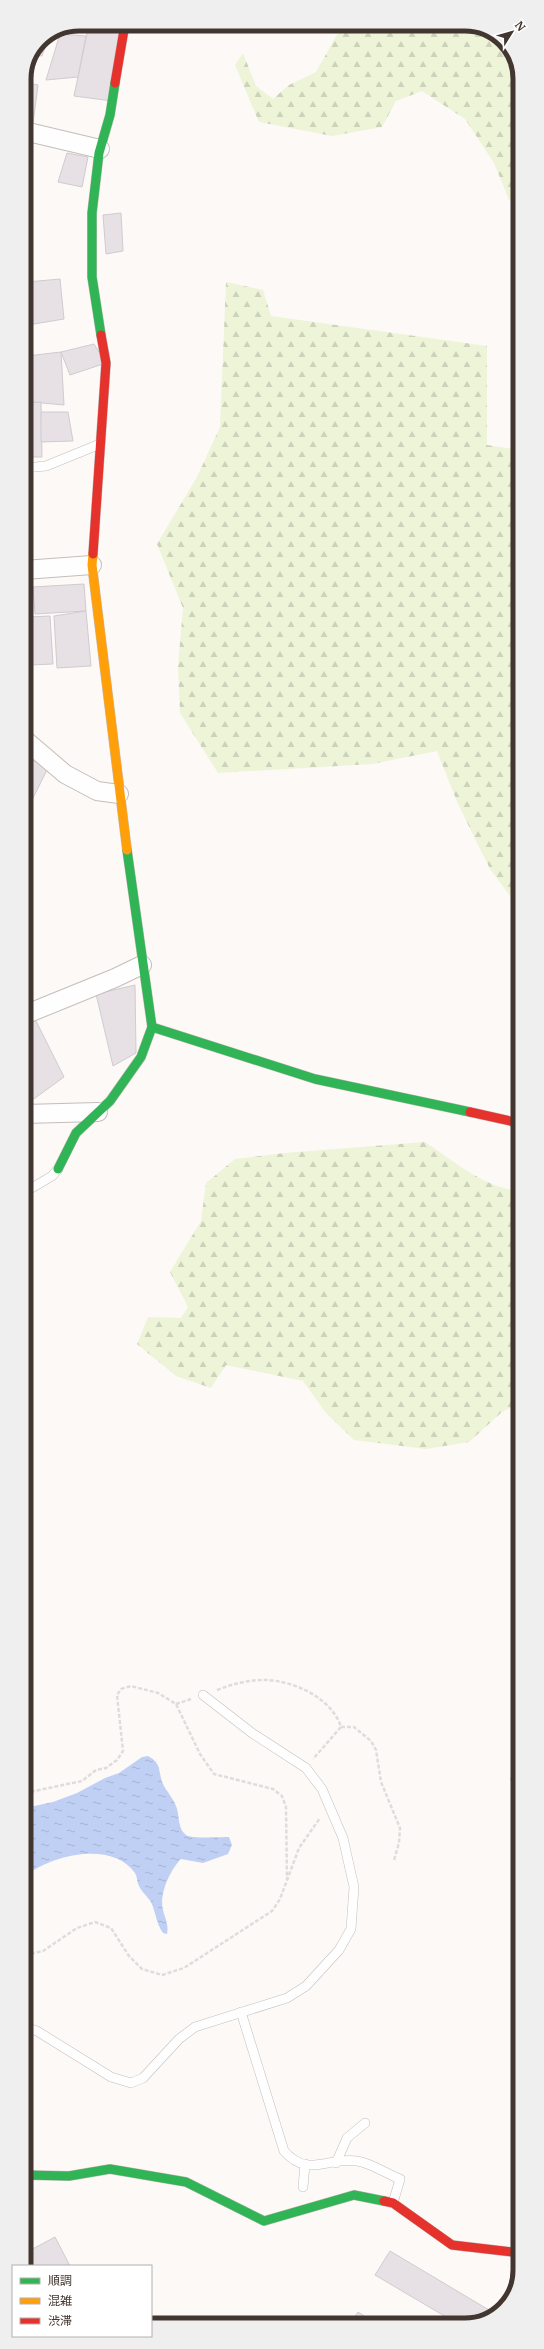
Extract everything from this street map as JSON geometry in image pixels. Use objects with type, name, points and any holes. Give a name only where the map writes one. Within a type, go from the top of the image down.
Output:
[{"type":"street","points":[[58,1169],[76,1133],[110,1101],[141,1057],[152,1027],[142,965],[119,794],[92,565],[106,363],[92,277],[92,213],[100,149],[110,115],[124,31]]},
{"type":"street","points":[[31,133],[100,149]]},
{"type":"street","points":[[31,569],[92,565]]},
{"type":"street","points":[[31,745],[65,774],[97,791],[119,794]]},
{"type":"street","points":[[31,1012],[115,978],[142,965]]},
{"type":"street","points":[[152,1027],[315,1080],[513,1122]]},
{"type":"street","points":[[31,1114],[98,1112]]},
{"type":"street","points":[[31,2175],[69,2176],[110,2169],[186,2182],[264,2221],[354,2195],[393,2203],[452,2245],[513,2252]]},
{"type":"lane","points":[[31,467],[46,466],[100,444]]},
{"type":"lane","points":[[31,1188],[52,1176],[58,1169]]},
{"type":"lane","points":[[31,2029],[37,2031],[111,2077],[131,2083],[143,2078],[179,2039],[195,2027],[287,1998],[306,1986],[339,1950],[351,1929],[354,1887],[343,1838],[322,1789],[306,1768],[252,1733],[203,1695]]},
{"type":"lane","points":[[241,2012],[284,2151],[293,2160],[312,2167],[336,2162],[357,2161],[400,2179],[393,2203]]},
{"type":"lane","points":[[336,2162],[347,2138],[365,2123]]},
{"type":"lane","points":[[303,2187],[305,2164]]},
{"type":"path","points":[[176,1704],[232,1684],[265,1680],[299,1687],[324,1702],[339,1720],[341,1726]]},
{"type":"path","points":[[31,1792],[82,1781],[96,1770],[106,1768],[117,1760],[123,1751],[117,1695],[122,1689],[130,1686],[158,1693],[176,1704],[200,1754],[214,1774],[273,1789],[282,1796],[287,1814],[287,1880]]},
{"type":"path","points":[[306,1768],[341,1726]]},
{"type":"path","points":[[341,1726],[354,1727],[372,1741],[376,1750],[381,1782],[400,1828],[399,1843],[394,1860]]},
{"type":"path","points":[[31,1954],[44,1951],[77,1928],[95,1922],[111,1928],[129,1956],[142,1970],[162,1975],[184,1968],[272,1911],[280,1899],[299,1848],[329,1804]]},
{"type":"green space","points":[[339,31],[468,31],[489,37],[492,39],[492,52],[505,52],[512,70],[513,199],[509,200],[494,163],[465,119],[422,91],[396,101],[382,127],[332,136],[259,122],[235,65],[243,53],[256,86],[273,99],[289,85],[316,72]]},
{"type":"green space","points":[[226,282],[263,290],[271,316],[487,346],[487,445],[513,449],[513,900],[490,869],[458,804],[437,751],[372,764],[218,773],[180,713],[178,666],[183,608],[157,544],[197,477],[220,427]]},
{"type":"green space","points":[[425,1142],[481,1179],[506,1189],[513,1190],[513,1406],[502,1412],[469,1442],[426,1449],[354,1440],[326,1413],[303,1381],[226,1365],[211,1388],[176,1376],[137,1344],[148,1317],[181,1318],[188,1307],[170,1272],[201,1221],[206,1183],[235,1159],[284,1153]]},
{"type":"water","points":[[148,1756],[158,1765],[161,1780],[176,1806],[181,1829],[186,1835],[206,1838],[229,1837],[232,1845],[228,1854],[203,1863],[181,1859],[173,1869],[166,1883],[162,1904],[168,1927],[167,1934],[163,1933],[157,1922],[151,1902],[139,1887],[135,1873],[125,1863],[112,1857],[97,1854],[81,1854],[50,1862],[31,1872],[31,1807],[53,1802],[77,1793],[105,1778],[119,1773],[142,1757]]},
{"type":"building","points":[[88,31],[124,31],[112,101],[74,96]]},
{"type":"building","points":[[63,34],[86,36],[78,77],[46,80],[59,36]]},
{"type":"building","points":[[46,44],[42,56],[37,55]]},
{"type":"building","points":[[31,84],[38,85],[33,123],[31,123]]},
{"type":"building","points":[[67,153],[88,157],[82,187],[58,182]]},
{"type":"building","points":[[121,213],[123,251],[106,254],[103,215]]},
{"type":"building","points":[[60,279],[64,319],[31,324],[31,282]]},
{"type":"building","points":[[94,344],[106,363],[70,375],[61,352]]},
{"type":"building","points":[[61,352],[64,405],[32,402],[31,356]]},
{"type":"building","points":[[41,402],[42,457],[31,457],[31,403]]},
{"type":"building","points":[[41,412],[68,412],[73,441],[41,442]]},
{"type":"building","points":[[84,584],[86,611],[35,614],[33,587]]},
{"type":"building","points":[[86,611],[91,666],[57,668],[54,616]]},
{"type":"building","points":[[50,616],[53,664],[31,665],[31,617]]},
{"type":"building","points":[[31,760],[48,768],[31,802]]},
{"type":"building","points":[[135,985],[136,1053],[113,1066],[96,994]]},
{"type":"building","points":[[36,1021],[64,1077],[31,1101],[31,1023]]},
{"type":"building","points":[[55,2237],[69,2265],[31,2265],[31,2250]]},
{"type":"building","points":[[390,2251],[490,2311],[474,2317],[448,2318],[375,2275]]},
{"type":"building","points":[[358,2312],[368,2318],[354,2318]]},
{"type":"traffic: fast","points":[[101,335],[92,277],[92,213],[99,153],[110,115],[115,83]]},
{"type":"traffic: fast","points":[[58,1169],[76,1133],[110,1101],[141,1057],[152,1027],[127,850]]},
{"type":"traffic: fast","points":[[152,1027],[315,1079],[470,1112]]},
{"type":"traffic: fast","points":[[31,2175],[69,2176],[110,2169],[186,2182],[264,2221],[354,2195],[384,2201]]},
{"type":"traffic: slow","points":[[93,554],[92,565],[127,850]]},
{"type":"traffic: jam","points":[[115,83],[124,31]]},
{"type":"traffic: jam","points":[[93,554],[106,363],[101,335]]},
{"type":"traffic: jam","points":[[470,1112],[513,1122]]},
{"type":"traffic: jam","points":[[384,2201],[393,2203],[452,2245],[513,2252]]}]
